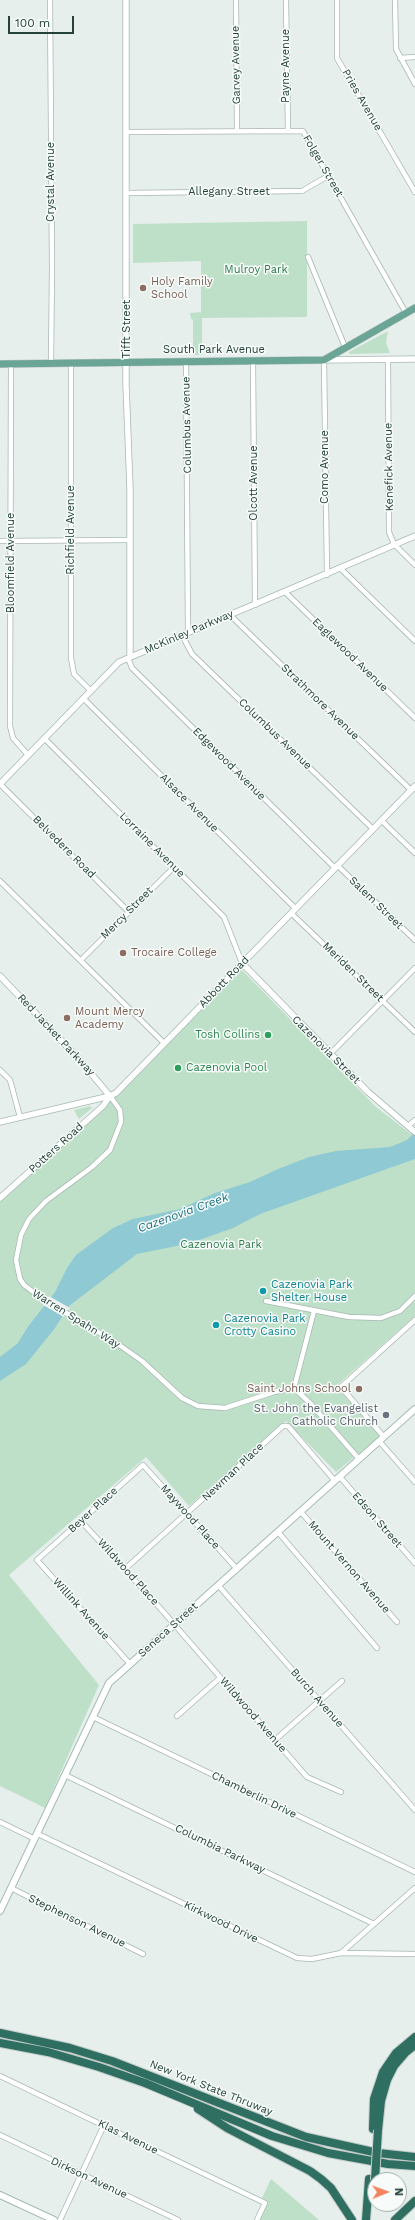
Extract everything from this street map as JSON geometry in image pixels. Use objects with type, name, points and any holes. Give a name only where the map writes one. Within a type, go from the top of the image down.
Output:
[{"type":"highway","name":"New York State Thruway","points":[[0,2033],[70,2048],[112,2061],[306,2137],[378,2153],[415,2157]]},
{"type":"highway","points":[[376,2130],[374,2099],[383,2072],[396,2053],[415,2037]]},
{"type":"highway","name":"New York State Thruway","points":[[0,2043],[48,2052],[100,2067],[181,2097],[272,2136],[328,2153],[388,2164],[415,2166]]},
{"type":"highway","points":[[373,2172],[376,2130],[381,2101],[387,2080],[394,2066],[406,2052],[415,2045]]},
{"type":"highway","points":[[181,2097],[227,2128],[310,2171],[321,2179],[341,2201],[352,2220]]},
{"type":"highway","points":[[399,2155],[415,2153]]},
{"type":"highway","points":[[395,2220],[415,2201]]},
{"type":"main road","points":[[324,360],[415,308]]},
{"type":"main road","name":"South Park Avenue","points":[[0,364],[324,360]]},
{"type":"main road","name":"Seneca Street","points":[[0,1911],[3,1899],[11,1888],[109,1683],[415,1409]]},
{"type":"main road","points":[[0,2195],[54,2220]]},
{"type":"street","name":"Crystal Avenue","points":[[50,0],[52,269],[51,363]]},
{"type":"street","name":"Tifft Street","points":[[126,0],[127,362],[130,540],[129,658]]},
{"type":"street","name":"Garvey Avenue","points":[[236,0],[237,131]]},
{"type":"street","name":"Payne Avenue","points":[[286,0],[288,130]]},
{"type":"street","name":"Pries Avenue","points":[[337,0],[337,58],[415,192]]},
{"type":"street","points":[[396,0],[396,49],[415,84]]},
{"type":"street","points":[[400,58],[415,57]]},
{"type":"street","name":"Folger Street","points":[[126,132],[303,130],[406,313]]},
{"type":"street","name":"Allegany Street","points":[[126,193],[302,191],[328,176]]},
{"type":"street","points":[[308,257],[345,347]]},
{"type":"street","points":[[324,360],[415,359]]},
{"type":"street","name":"Como Avenue","points":[[324,360],[327,575]]},
{"type":"street","name":"Kenefick Avenue","points":[[388,360],[389,532],[394,544]]},
{"type":"street","name":"Columbus Avenue","points":[[186,361],[185,633],[192,654],[373,829]]},
{"type":"street","name":"Olcott Avenue","points":[[253,361],[255,605]]},
{"type":"street","name":"Richfield Avenue","points":[[71,363],[71,667],[74,674],[90,690]]},
{"type":"street","name":"Bloomfield Avenue","points":[[10,364],[11,730],[16,744],[28,755]]},
{"type":"street","name":"McKinley Parkway","points":[[0,784],[115,665],[185,633],[327,575],[415,536]]},
{"type":"street","points":[[0,541],[130,540]]},
{"type":"street","points":[[394,544],[415,564]]},
{"type":"street","points":[[340,568],[415,641]]},
{"type":"street","name":"Eaglewood Avenue","points":[[285,592],[415,718]]},
{"type":"street","name":"Strathmore Avenue","points":[[230,615],[413,788]]},
{"type":"street","name":"Edgewood Avenue","points":[[129,658],[130,666],[336,867]]},
{"type":"street","name":"Alsace Avenue","points":[[83,698],[293,910]]},
{"type":"street","name":"Lorraine Avenue","points":[[44,738],[224,917],[242,963]]},
{"type":"street","name":"Belvedere Road","points":[[0,784],[128,911]]},
{"type":"street","name":"Abbott Road","points":[[110,1096],[164,1043],[413,788]]},
{"type":"street","points":[[381,820],[415,853]]},
{"type":"street","name":"Mercy Street","points":[[81,960],[128,911],[174,867]]},
{"type":"street","name":"Salem Street","points":[[336,867],[415,940]]},
{"type":"street","points":[[0,881],[164,1043]]},
{"type":"street","name":"Meriden Street","points":[[293,910],[382,1001],[415,1032]]},
{"type":"street","name":"Cazenovia Street","points":[[242,963],[248,972],[331,1053],[368,1092],[414,1131]]},
{"type":"street","points":[[331,1053],[415,968]]},
{"type":"street","name":"Red Jacket Parkway","points":[[0,976],[78,1058],[110,1096]]},
{"type":"street","points":[[0,1070],[10,1080],[20,1117]]},
{"type":"street","points":[[0,1122],[110,1096]]},
{"type":"street","name":"Potters Road","points":[[0,1198],[101,1107],[110,1096]]},
{"type":"street","name":"Warren Spahn Way","points":[[110,1096],[120,1110],[121,1122],[110,1150],[92,1167],[46,1200],[29,1218],[21,1234],[16,1260],[20,1279],[31,1292],[92,1327],[129,1352],[182,1398],[204,1408],[234,1406],[274,1392],[294,1388]]},
{"type":"street","points":[[408,1126],[415,1120]]},
{"type":"street","points":[[266,1301],[314,1311],[364,1318],[381,1318],[400,1311],[415,1296]]},
{"type":"street","points":[[314,1311],[294,1388],[311,1404],[359,1459]]},
{"type":"street","points":[[415,1320],[341,1387],[415,1482]]},
{"type":"street","name":"Newman Place","points":[[125,1569],[188,1514],[283,1426],[288,1426],[338,1479]]},
{"type":"street","name":"Maywood Place","points":[[143,1465],[237,1569]]},
{"type":"street","name":"Beyer Place","points":[[44,1554],[143,1465]]},
{"type":"street","name":"Edson Street","points":[[338,1479],[415,1563]]},
{"type":"street","name":"Mount Vernon Avenue","points":[[300,1512],[398,1622]]},
{"type":"street","name":"Wildwood Place","points":[[81,1521],[174,1624]]},
{"type":"street","points":[[278,1532],[377,1648]]},
{"type":"street","name":"Willink Avenue","points":[[44,1554],[37,1560],[130,1664]]},
{"type":"street","name":"Burch Avenue","points":[[218,1585],[415,1810]]},
{"type":"street","name":"Wildwood Avenue","points":[[174,1624],[307,1777],[341,1792]]},
{"type":"street","points":[[177,1716],[220,1678]]},
{"type":"street","points":[[275,1740],[342,1681]]},
{"type":"street","name":"Chamberlin Drive","points":[[93,1717],[415,1872]]},
{"type":"street","name":"Columbia Parkway","points":[[65,1775],[374,1924]]},
{"type":"street","name":"Kirkwood Drive","points":[[0,1822],[36,1836],[297,1958],[312,1959],[341,1953],[415,1954]]},
{"type":"street","name":"Stephenson Avenue","points":[[11,1888],[143,1954]]},
{"type":"street","points":[[341,1953],[415,1888]]},
{"type":"street","name":"Klas Avenue","points":[[0,2076],[265,2203],[257,2220]]},
{"type":"street","points":[[60,2220],[104,2125]]},
{"type":"street","name":"Dirkson Avenue","points":[[0,2135],[178,2220]]},
{"type":"green space","name":"Mulroy Park","points":[[307,221],[307,317],[202,318],[202,355],[193,355],[193,320],[191,319],[190,313],[201,312],[201,261],[133,263],[133,224]]},
{"type":"green space","points":[[388,331],[386,343],[390,353],[350,354],[349,352]]},
{"type":"green space","name":"Cazenovia Park","points":[[241,969],[376,1107],[415,1137],[415,1316],[336,1386],[380,1436],[336,1472],[286,1421],[189,1506],[146,1457],[9,1575],[99,1685],[45,1808],[0,1786],[0,1201],[118,1093]]},
{"type":"green space","points":[[90,1106],[92,1108],[79,1119],[74,1110]]},
{"type":"green space","points":[[271,2179],[319,2220],[259,2220],[268,2201],[262,2198]]},
{"type":"water","name":"Cazenovia Creek","points":[[415,1132],[415,1159],[260,1214],[233,1228],[191,1243],[137,1254],[69,1306],[55,1328],[26,1364],[0,1381],[0,1357],[18,1343],[27,1328],[55,1292],[67,1268],[76,1255],[113,1228],[133,1219],[180,1209],[215,1193],[250,1182],[309,1157],[336,1151],[390,1147],[407,1140]]},
{"type":"pier","points":[[49,1296],[70,1308],[64,1317],[43,1305]]},
{"type":"place","name":"Holy Family School","points":[[143,288]]},
{"type":"place","name":"Trocaire College","points":[[123,953]]},
{"type":"place","name":"Mount Mercy Academy","points":[[67,1018]]},
{"type":"place","name":"Tosh Collins","points":[[268,1035]]},
{"type":"place","name":"Cazenovia Pool","points":[[178,1068]]},
{"type":"place","name":"Cazenovia Park Shelter House","points":[[263,1291]]},
{"type":"place","name":"Cazenovia Park Crotty Casino","points":[[216,1325]]},
{"type":"place","name":"Saint Johns School","points":[[359,1389]]},
{"type":"place","name":"St. John the Evangelist Catholic Church","points":[[386,1415]]}]
